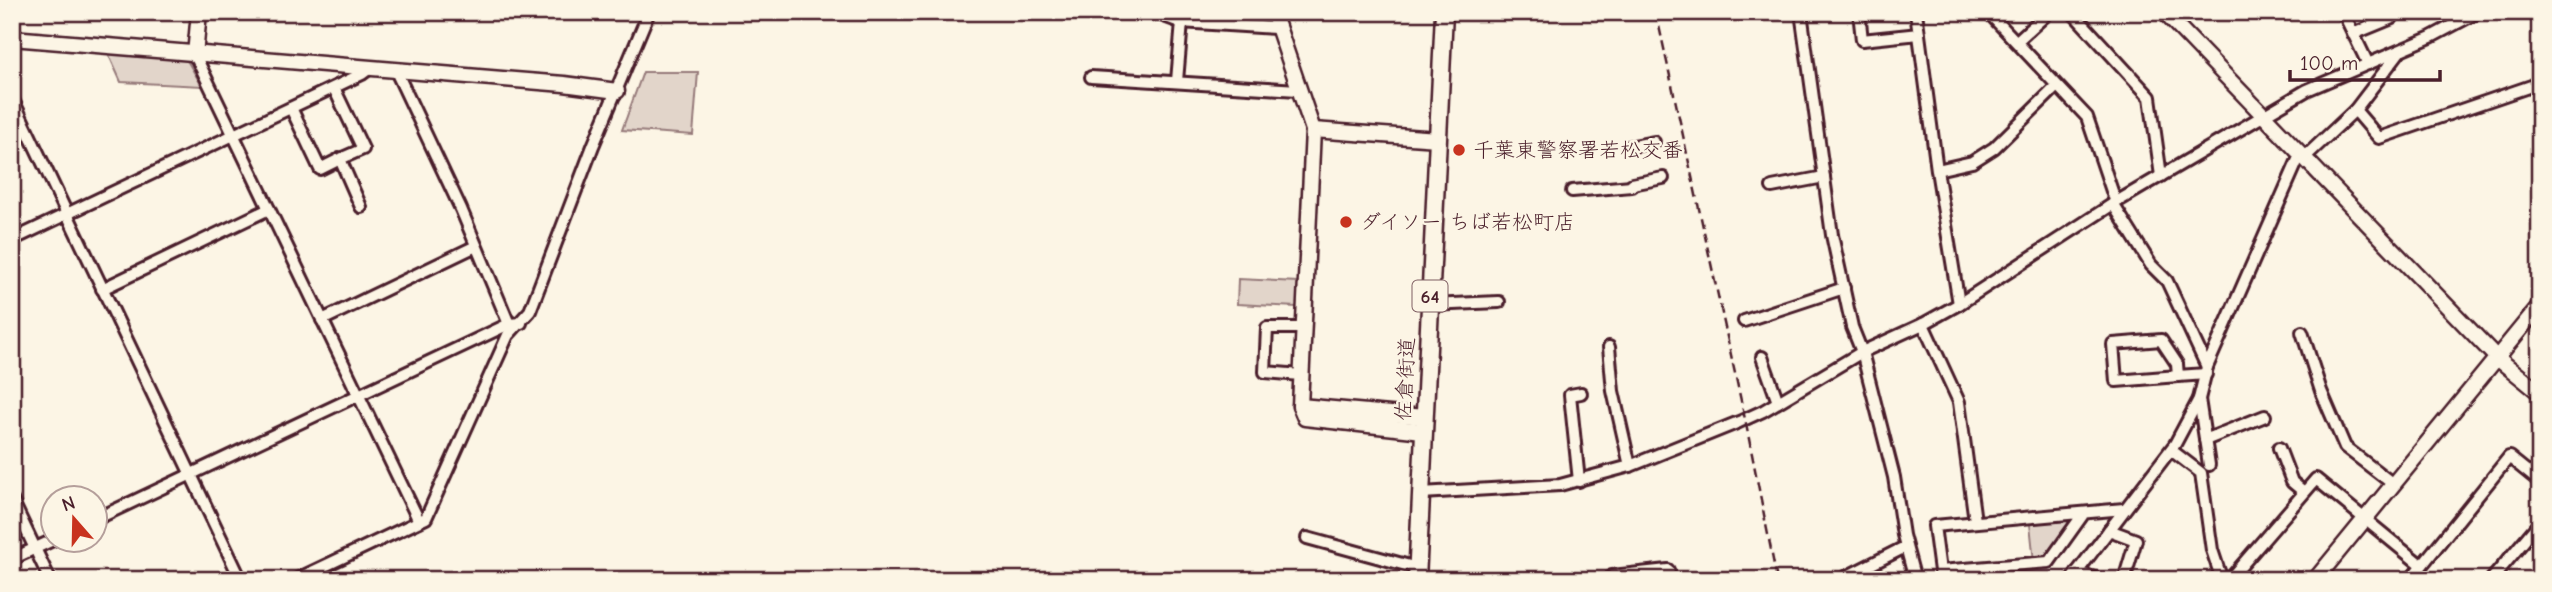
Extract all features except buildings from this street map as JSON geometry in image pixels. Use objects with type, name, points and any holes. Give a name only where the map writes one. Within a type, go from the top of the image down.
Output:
[{"type":"main road","name":"佐倉街道","points":[[1417,574],[1444,12]]},
{"type":"street","points":[[199,12],[195,55],[418,521]]},
{"type":"street","points":[[108,513],[358,394],[515,323],[530,311],[593,146],[649,12]]},
{"type":"street","points":[[1153,12],[1182,22],[1276,28]]},
{"type":"street","points":[[1273,12],[1276,28],[1313,130],[1300,406],[1305,418],[1424,424]]},
{"type":"street","points":[[1801,12],[1832,235],[1852,327],[1862,352],[1894,477],[1905,547],[1915,580]]},
{"type":"street","points":[[1859,12],[1862,40],[1919,34]]},
{"type":"street","points":[[1916,12],[1937,170],[1959,304]]},
{"type":"street","points":[[1987,12],[2087,117],[2114,203],[2151,265],[2167,281],[2207,370]]},
{"type":"street","points":[[2017,41],[2049,12]]},
{"type":"street","points":[[2072,12],[2150,97],[2161,176]]},
{"type":"street","points":[[2164,12],[2496,357],[2540,393]]},
{"type":"street","points":[[2343,12],[2368,64]]},
{"type":"street","points":[[2353,34],[2392,18],[2389,12]]},
{"type":"street","points":[[1421,493],[1560,485],[1579,481],[1630,466],[1739,422],[1862,352],[1959,304],[2114,203],[2307,90],[2402,49],[2478,12]]},
{"type":"street","points":[[1177,81],[1182,22]]},
{"type":"street","points":[[12,38],[564,84],[617,91]]},
{"type":"street","points":[[2100,580],[2074,576],[2171,450],[2199,399],[2207,370],[2302,157],[2355,110],[2402,49]]},
{"type":"street","points":[[12,240],[334,88],[370,68]]},
{"type":"street","points":[[396,71],[476,246],[515,323]]},
{"type":"street","points":[[1091,77],[1298,90]]},
{"type":"street","points":[[2355,110],[2379,138],[2540,83]]},
{"type":"street","points":[[1937,170],[1972,162],[1994,148],[2057,86]]},
{"type":"street","points":[[291,108],[320,169],[363,149],[334,88]]},
{"type":"street","points":[[12,98],[240,577],[226,580]]},
{"type":"street","points":[[1313,130],[1438,139]]},
{"type":"street","points":[[1628,147],[1654,142]]},
{"type":"street","points":[[340,159],[361,207]]},
{"type":"street","points":[[1772,187],[1824,177]]},
{"type":"street","points":[[1572,191],[1632,185],[1662,178]]},
{"type":"street","points":[[102,289],[269,209]]},
{"type":"street","points":[[322,320],[476,246]]},
{"type":"street","points":[[1744,321],[1844,288]]},
{"type":"street","points":[[1430,305],[1499,302]]},
{"type":"street","points":[[2315,580],[2540,305]]},
{"type":"street","points":[[295,580],[427,515],[515,323]]},
{"type":"street","points":[[1923,324],[1959,402],[1975,521]]},
{"type":"street","points":[[1301,375],[1265,373],[1267,328],[1304,328]]},
{"type":"street","points":[[2302,332],[2320,391],[2345,447],[2393,484]]},
{"type":"street","points":[[2178,376],[2177,364],[2161,340],[2113,344],[2116,381],[2178,376],[2207,370]]},
{"type":"street","points":[[1609,346],[1613,391],[1630,466]]},
{"type":"street","points":[[1762,357],[1778,402]]},
{"type":"street","points":[[1579,481],[1570,395],[1581,393]]},
{"type":"street","points":[[2199,399],[2210,466]]},
{"type":"street","points":[[2206,440],[2265,416]]},
{"type":"street","points":[[2279,448],[2292,482],[2304,492]]},
{"type":"street","points":[[2171,450],[2201,473],[2212,550],[2222,580]]},
{"type":"street","points":[[2410,580],[2509,457],[2540,482]]},
{"type":"street","points":[[2229,580],[2316,479],[2420,565]]},
{"type":"street","points":[[12,500],[50,580]]},
{"type":"street","points":[[2084,513],[2049,562],[1940,571],[1934,526],[2124,509]]},
{"type":"street","points":[[2491,580],[2540,522]]},
{"type":"street","points":[[2109,530],[2136,540],[2124,580]]},
{"type":"street","points":[[1307,538],[1417,574]]},
{"type":"street","points":[[12,559],[38,547]]},
{"type":"street","points":[[1840,580],[1905,547]]},
{"type":"street","points":[[1607,580],[1612,576],[1668,570],[1671,580]]},
{"type":"shaded area","points":[[108,53],[182,57],[188,62],[202,86],[121,82]]},
{"type":"shaded area","points":[[643,72],[698,72],[693,135],[622,130]]},
{"type":"shaded area","points":[[1238,279],[1298,282],[1297,307],[1237,304]]},
{"type":"shaded area","points":[[2070,520],[2071,528],[2049,558],[2034,562],[2030,524]]},
{"type":"railway","points":[[1656,12],[1745,419],[1777,580]]},
{"type":"place","name":"千葉東警察署若松交番","points":[[1459,150]]},
{"type":"place","name":"ダイソー ちば若松町店","points":[[1346,222]]}]
